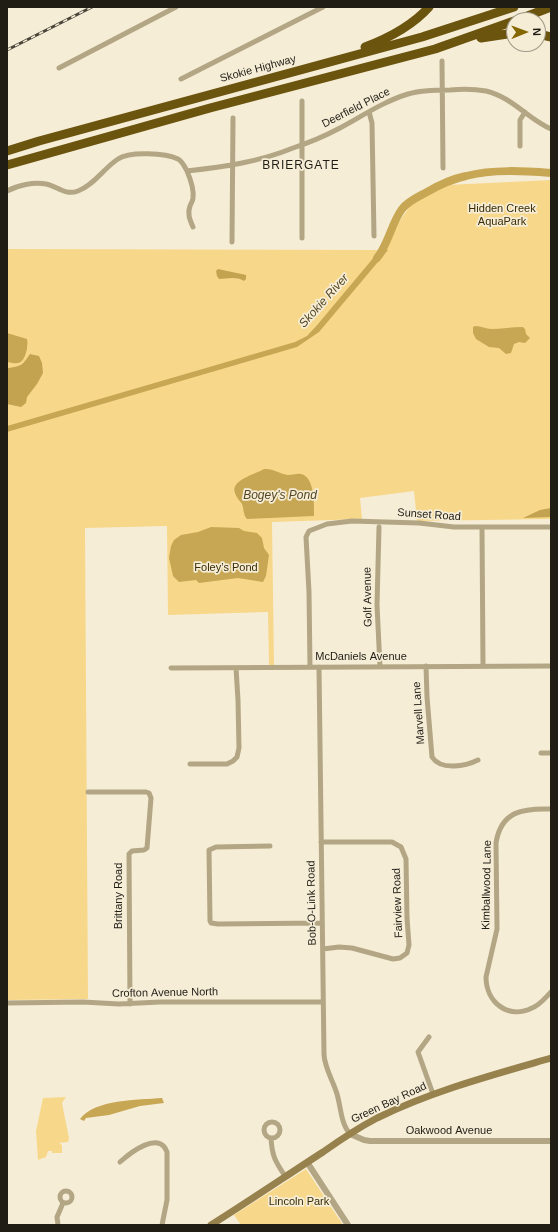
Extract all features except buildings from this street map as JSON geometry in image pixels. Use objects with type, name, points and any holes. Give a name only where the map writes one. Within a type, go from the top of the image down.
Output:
[{"type":"highway","points":[[304,69],[372,45],[414,22],[430,7]]},
{"type":"highway","name":"Skokie Highway","points":[[7,151],[422,37],[514,7]]},
{"type":"highway","points":[[538,12],[551,7]]},
{"type":"highway","points":[[435,49],[506,24]]},
{"type":"highway","points":[[7,164],[435,49],[481,38],[506,34]]},
{"type":"main road","name":"Green Bay Road","points":[[211,1225],[350,1134],[391,1112],[433,1094],[551,1058]]},
{"type":"street","points":[[59,68],[176,7]]},
{"type":"street","points":[[181,79],[323,7]]},
{"type":"street","points":[[442,61],[443,168]]},
{"type":"street","name":"Deerfield Place","points":[[187,170],[233,165],[275,154],[337,130],[385,103],[409,94],[430,90],[475,90],[486,92],[506,99],[551,129]]},
{"type":"street","points":[[302,101],[302,238]]},
{"type":"street","points":[[369,112],[372,123],[374,236]]},
{"type":"street","points":[[520,146],[520,120],[525,112]]},
{"type":"street","points":[[232,242],[233,118]]},
{"type":"street","points":[[7,191],[23,185],[46,184],[65,192],[74,192],[84,188],[97,179],[117,159],[134,154],[152,154],[172,157],[181,161],[187,170],[193,190],[193,199],[189,207],[189,217],[193,227]]},
{"type":"street","name":"Sunset Road","points":[[310,667],[309,592],[306,537],[308,532],[327,524],[352,521],[420,523],[454,527],[482,528],[551,527]]},
{"type":"street","name":"Golf Avenue","points":[[379,527],[376,605],[380,667]]},
{"type":"street","points":[[482,528],[483,666]]},
{"type":"street","name":"Marvell Lane","points":[[426,666],[432,757],[437,762],[444,765],[463,765],[478,760]]},
{"type":"street","name":"McDaniels Avenue","points":[[171,668],[551,666]]},
{"type":"street","name":"Bob-O-Link Road","points":[[319,667],[324,1060],[337,1093],[344,1123],[350,1134]]},
{"type":"street","points":[[190,764],[227,764],[237,757],[239,748],[236,668]]},
{"type":"street","points":[[541,753],[551,753]]},
{"type":"street","name":"Brittany Road","points":[[88,792],[146,792],[149,793],[151,798],[147,848],[144,850],[132,851],[129,854],[130,1004]]},
{"type":"street","name":"Kimballwood Lane","points":[[551,809],[528,809],[517,812],[504,823],[498,834],[496,844],[496,929],[486,977],[486,984],[491,997],[500,1007],[508,1012],[532,1009],[551,992]]},
{"type":"street","name":"Fairview Road","points":[[321,842],[392,842],[401,846],[406,859],[407,918],[410,944],[404,956],[393,959],[352,948],[339,947],[323,949]]},
{"type":"street","points":[[270,846],[216,847],[209,850],[210,921],[218,924],[322,923]]},
{"type":"street","name":"Crofton Avenue North","points":[[7,1003],[83,1002],[130,1004],[160,1002],[323,1002]]},
{"type":"street","points":[[429,1036],[418,1052],[433,1094]]},
{"type":"street","name":"Oakwood Avenue","points":[[350,1134],[370,1141],[551,1141]]},
{"type":"street","points":[[271,1138],[271,1152],[285,1176]]},
{"type":"street","points":[[120,1162],[139,1147],[158,1143],[164,1146],[167,1152],[167,1200],[162,1225]]},
{"type":"street","points":[[307,1162],[348,1225]]},
{"type":"street","points":[[58,1225],[56,1217],[63,1202]]},
{"type":"green space","name":"Hidden Creek AquaPark","points":[[551,180],[551,519],[417,521],[414,491],[360,498],[362,519],[272,522],[274,665],[269,665],[268,612],[168,615],[167,526],[85,528],[88,999],[7,1000],[7,249],[380,250],[412,203],[447,185]]},
{"type":"green space","points":[[66,1097],[62,1103],[69,1138],[68,1142],[59,1143],[62,1145],[62,1153],[52,1153],[52,1151],[48,1151],[46,1157],[38,1160],[36,1131],[43,1098]]},
{"type":"green space","name":"Lincoln Park","points":[[306,1169],[343,1225],[241,1225],[234,1215]]},
{"type":"shaded area","points":[[218,269],[246,275],[246,279],[244,281],[235,278],[219,279],[216,271]]},
{"type":"shaded area","points":[[30,354],[39,356],[42,363],[43,373],[27,397],[26,403],[21,407],[7,404],[7,366],[8,368],[19,366]]},
{"type":"shaded area","points":[[551,508],[551,517],[523,518],[540,510]]},
{"type":"water","points":[[380,250],[388,250],[319,332],[297,347],[7,432],[7,426],[295,342],[307,336]]},
{"type":"water","points":[[475,326],[487,329],[523,327],[526,334],[530,338],[525,343],[519,342],[514,344],[511,353],[506,354],[499,348],[489,347],[476,339],[473,333],[473,327]]},
{"type":"water","points":[[7,333],[27,339],[26,353],[19,363],[8,362],[7,360]]},
{"type":"water","name":"Bogey's Pond","points":[[264,469],[270,469],[288,475],[301,474],[306,476],[313,492],[314,516],[247,519],[234,488],[240,481]]},
{"type":"water","name":"Foley’s Pond","points":[[211,527],[239,528],[244,531],[257,533],[262,538],[264,548],[269,555],[266,576],[263,582],[238,578],[199,583],[196,580],[179,582],[173,576],[169,558],[171,546],[174,540],[181,535],[198,532]]},
{"type":"water","points":[[162,1098],[164,1103],[140,1106],[109,1115],[86,1118],[84,1121],[80,1119],[87,1112],[106,1104],[129,1100]]},
{"type":"waterway","name":"Skokie River","points":[[377,258],[404,206],[413,199],[441,185],[461,177],[487,172],[519,171],[551,173]]},
{"type":"railway","points":[[7,50],[92,7]]},
{"type":"district","name":"BRIERGATE","points":[[301,166]]}]
